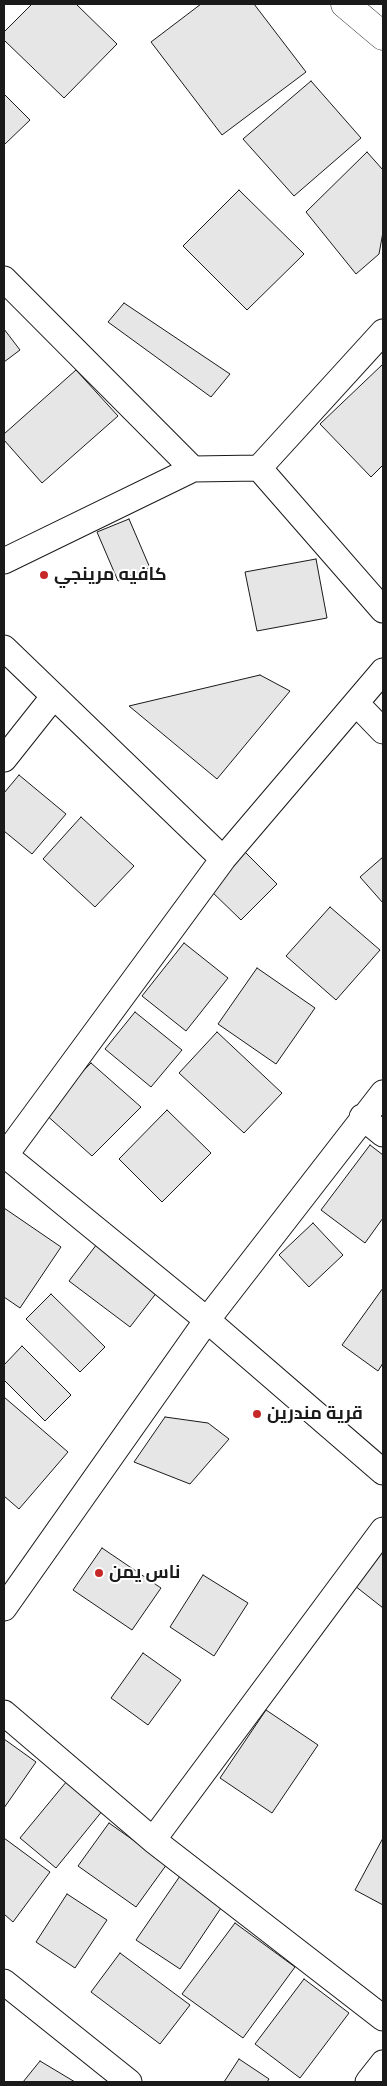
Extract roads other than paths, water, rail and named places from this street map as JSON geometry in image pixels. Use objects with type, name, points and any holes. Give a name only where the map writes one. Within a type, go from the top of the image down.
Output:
[{"type":"street","points":[[345,4],[383,36]]},
{"type":"street","points":[[4,279],[193,469]]},
{"type":"street","points":[[4,562],[193,469],[259,468],[383,332]]},
{"type":"street","points":[[259,468],[383,610]]},
{"type":"street","points":[[4,648],[223,859]]},
{"type":"street","points":[[383,671],[223,859],[4,1156],[207,1320],[383,1472]]},
{"type":"street","points":[[4,759],[54,696]]},
{"type":"street","points":[[356,703],[383,731]]},
{"type":"street","points":[[4,1608],[207,1320],[383,1093]]},
{"type":"street","points":[[362,1118],[383,1134]]},
{"type":"street","points":[[153,1840],[383,1530]]},
{"type":"street","points":[[4,1713],[153,1840],[383,2018]]},
{"type":"street","points":[[4,1982],[129,2082]]},
{"type":"street","points":[[368,2082],[383,2063]]},
{"type":"place","name":"كافيه مرينجي","points":[[44,575]]},
{"type":"place","name":"قرية مندرين","points":[[257,1414]]},
{"type":"place","name":"ناس يمن","points":[[99,1573]]}]
